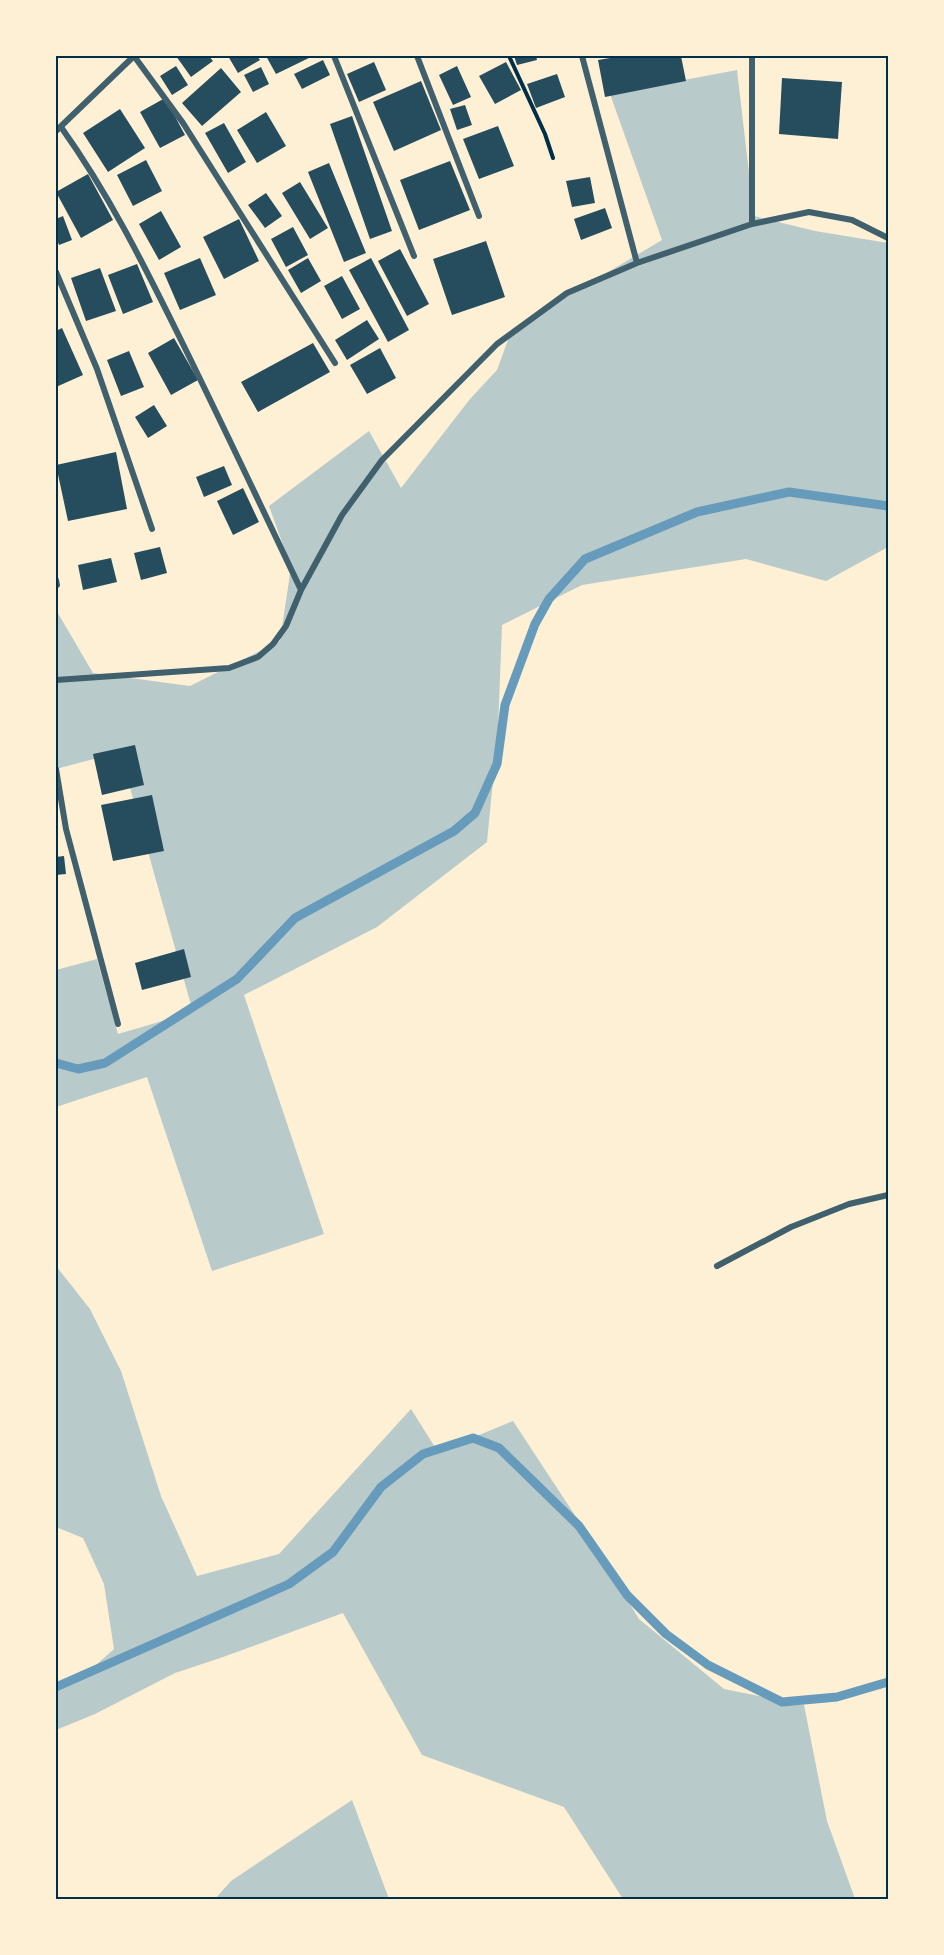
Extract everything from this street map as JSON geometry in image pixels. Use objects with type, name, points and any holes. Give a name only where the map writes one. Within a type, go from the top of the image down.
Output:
[{"type":"street","points":[[301,590],[222,423],[133,244],[91,168],[58,129],[134,56],[162,91],[183,123],[335,363]]},
{"type":"street","points":[[334,56],[414,256]]},
{"type":"street","points":[[417,56],[479,216]]},
{"type":"street","points":[[582,56],[637,263]]},
{"type":"street","points":[[752,56],[752,224]]},
{"type":"street","points":[[56,680],[229,668],[258,657],[273,644],[286,626],[301,590],[342,515],[382,460],[496,344],[567,293],[637,263],[752,224],[808,212],[852,220],[888,238]]},
{"type":"street","points":[[56,272],[97,369],[152,529]]},
{"type":"street","points":[[56,770],[66,829],[118,1024]]},
{"type":"street","points":[[717,1266],[791,1227],[849,1204],[888,1195]]},
{"type":"path","points":[[509,56],[545,134],[553,158]]},
{"type":"shaded area","points":[[737,70],[754,216],[815,231],[888,243],[888,547],[826,581],[746,559],[582,585],[502,625],[498,729],[487,842],[377,927],[244,995],[324,1234],[212,1271],[147,1077],[56,1107],[56,970],[97,959],[118,1034],[193,1012],[120,752],[56,769],[56,610],[93,673],[190,686],[280,641],[291,567],[269,506],[369,431],[401,488],[470,399],[497,370],[512,329],[662,240],[610,94]]},
{"type":"shaded area","points":[[56,1266],[90,1309],[121,1371],[161,1496],[197,1576],[279,1554],[411,1409],[438,1452],[513,1421],[584,1529],[639,1619],[724,1689],[804,1705],[827,1821],[855,1899],[623,1899],[564,1807],[422,1755],[343,1613],[175,1673],[95,1714],[56,1730],[56,1683],[87,1673],[114,1649],[104,1584],[83,1538],[56,1527]]},
{"type":"shaded area","points":[[352,1800],[389,1899],[215,1899],[231,1881]]},
{"type":"building","points":[[176,56],[209,56],[213,61],[191,77]]},
{"type":"building","points":[[228,56],[257,56],[260,60],[238,73]]},
{"type":"building","points":[[266,56],[313,56],[276,74]]},
{"type":"building","points":[[514,56],[536,56],[537,60],[517,65]]},
{"type":"building","points":[[622,56],[681,56],[686,81],[605,97],[598,60]]},
{"type":"building","points":[[323,60],[330,75],[302,89],[294,74]]},
{"type":"building","points":[[374,62],[386,90],[359,102],[347,74]]},
{"type":"building","points":[[506,62],[521,90],[495,104],[479,76]]},
{"type":"building","points":[[176,66],[188,85],[172,95],[160,76]]},
{"type":"building","points":[[457,66],[471,97],[453,105],[439,75]]},
{"type":"building","points":[[261,67],[269,84],[253,92],[244,75]]},
{"type":"building","points":[[221,68],[241,92],[202,126],[182,103]]},
{"type":"building","points":[[557,74],[565,97],[536,108],[527,84]]},
{"type":"building","points":[[782,78],[842,82],[838,139],[779,134]]},
{"type":"building","points":[[421,81],[441,130],[394,151],[373,102]]},
{"type":"building","points":[[165,98],[185,135],[160,148],[140,112]]},
{"type":"building","points":[[465,105],[472,125],[457,130],[450,109]]},
{"type":"building","points":[[120,109],[145,148],[108,172],[83,133]]},
{"type":"building","points":[[266,112],[286,146],[257,163],[237,130]]},
{"type":"building","points":[[352,116],[392,231],[370,239],[330,124]]},
{"type":"building","points":[[224,123],[246,162],[228,173],[205,133]]},
{"type":"building","points":[[498,126],[514,166],[479,179],[463,139]]},
{"type":"building","points":[[146,160],[162,191],[133,206],[117,175]]},
{"type":"building","points":[[450,161],[470,210],[419,230],[400,180]]},
{"type":"building","points":[[329,163],[366,253],[344,262],[308,172]]},
{"type":"building","points":[[88,174],[113,220],[81,238],[56,192]]},
{"type":"building","points":[[590,177],[595,203],[572,207],[566,181]]},
{"type":"building","points":[[300,182],[328,228],[310,239],[282,193]]},
{"type":"building","points":[[266,193],[282,216],[265,228],[248,205]]},
{"type":"building","points":[[605,208],[612,228],[581,240],[574,219]]},
{"type":"building","points":[[161,211],[181,247],[159,260],[139,224]]},
{"type":"building","points":[[63,216],[72,240],[59,245],[56,237],[56,219]]},
{"type":"building","points":[[239,219],[259,261],[224,279],[203,237]]},
{"type":"building","points":[[293,227],[308,255],[286,267],[271,239]]},
{"type":"building","points":[[486,241],[505,297],[452,315],[433,259]]},
{"type":"building","points":[[400,249],[429,304],[407,316],[378,261]]},
{"type":"building","points":[[200,258],[216,295],[180,310],[164,273]]},
{"type":"building","points":[[308,258],[321,281],[301,293],[288,270]]},
{"type":"building","points":[[371,258],[409,330],[388,342],[349,270]]},
{"type":"building","points":[[137,264],[153,302],[123,314],[108,275]]},
{"type":"building","points":[[100,268],[116,311],[86,321],[71,278]]},
{"type":"building","points":[[342,276],[360,309],[342,319],[324,286]]},
{"type":"building","points":[[367,320],[379,339],[347,360],[335,340]]},
{"type":"building","points":[[62,328],[83,375],[56,387],[56,331]]},
{"type":"building","points":[[174,338],[198,380],[171,395],[148,353]]},
{"type":"building","points":[[313,343],[330,372],[258,412],[241,382]]},
{"type":"building","points":[[380,348],[396,378],[367,394],[350,365]]},
{"type":"building","points":[[129,351],[144,387],[121,396],[107,360]]},
{"type":"building","points":[[154,405],[167,426],[148,438],[135,417]]},
{"type":"building","points":[[116,452],[127,509],[68,521],[56,465]]},
{"type":"building","points":[[224,466],[232,485],[204,497],[196,477]]},
{"type":"building","points":[[243,488],[259,522],[233,535],[217,501]]},
{"type":"building","points":[[160,547],[167,573],[141,580],[134,553]]},
{"type":"building","points":[[111,558],[117,582],[83,590],[78,565]]},
{"type":"building","points":[[135,745],[144,785],[102,795],[93,754]]},
{"type":"building","points":[[152,795],[164,851],[113,861],[101,805]]},
{"type":"building","points":[[64,856],[66,874],[56,875],[56,857]]},
{"type":"building","points":[[184,949],[191,977],[142,990],[135,963]]},
{"type":"waterway","points":[[56,1063],[78,1069],[105,1063],[237,979],[295,918],[454,831],[475,813],[497,764],[505,705],[535,624],[549,599],[585,559],[697,512],[789,492],[888,506]]},
{"type":"waterway","points":[[56,1687],[289,1584],[333,1552],[381,1487],[423,1454],[473,1438],[499,1448],[579,1526],[627,1595],[666,1634],[708,1665],[782,1702],[837,1697],[888,1682]]}]
